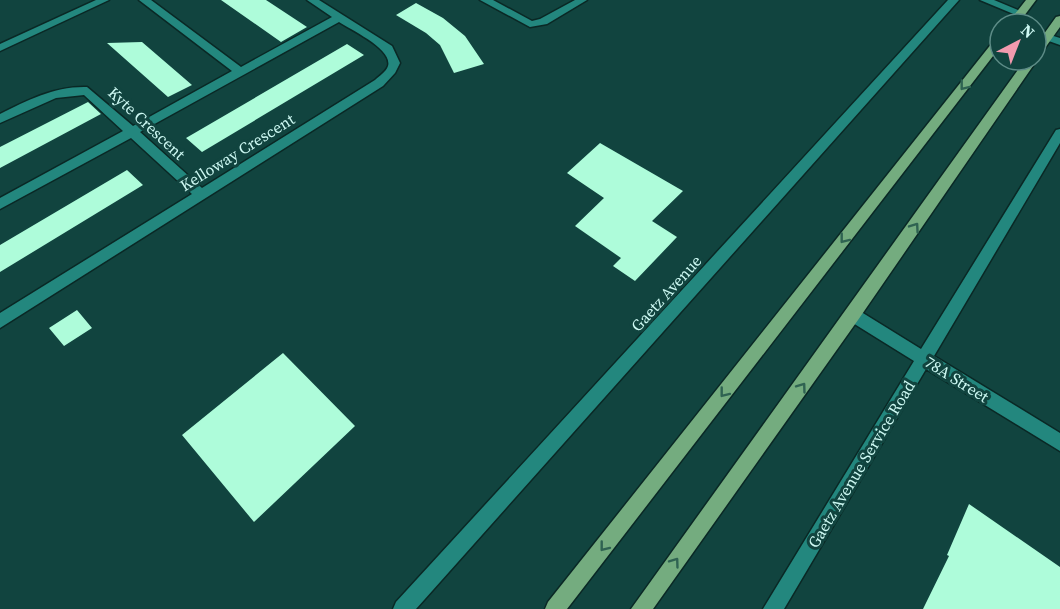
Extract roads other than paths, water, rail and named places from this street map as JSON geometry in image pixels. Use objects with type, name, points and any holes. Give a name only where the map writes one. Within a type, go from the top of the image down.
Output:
[{"type":"main road","points":[[1021,12],[1031,0]]},
{"type":"main road","points":[[1048,36],[1060,19]]},
{"type":"main road","points":[[555,609],[988,54]]},
{"type":"main road","points":[[641,609],[853,315],[1023,72]]},
{"type":"street","points":[[0,48],[104,0]]},
{"type":"street","points":[[144,0],[239,71]]},
{"type":"street","name":"Kelloway Crescent","points":[[0,321],[379,83],[389,74],[395,63],[395,56],[388,48],[312,0]]},
{"type":"street","points":[[485,0],[530,24],[543,22],[582,0]]},
{"type":"street","name":"Gaetz Avenue","points":[[403,609],[954,0]]},
{"type":"street","points":[[985,0],[1017,12]]},
{"type":"street","points":[[0,204],[340,17]]},
{"type":"street","name":"Kyte Crescent","points":[[0,119],[47,96],[75,89],[87,91],[200,195]]},
{"type":"street","name":"Gaetz Avenue Service Road","points":[[773,609],[1060,133]]},
{"type":"street","name":"78A Street","points":[[853,315],[1060,443]]}]
